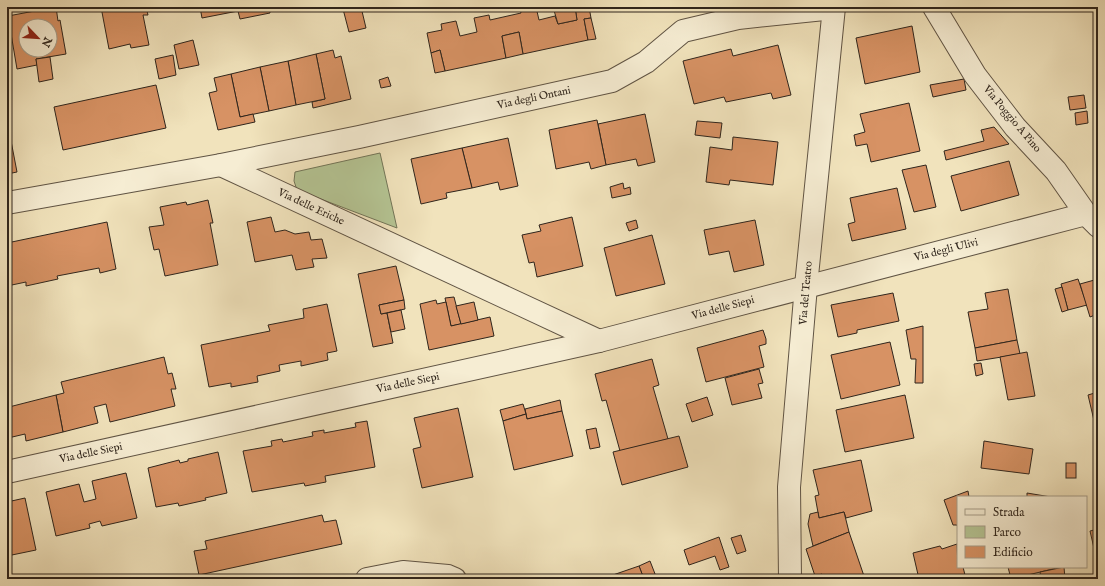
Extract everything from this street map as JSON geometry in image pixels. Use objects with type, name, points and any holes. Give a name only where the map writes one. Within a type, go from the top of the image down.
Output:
[{"type":"street","name":"Via Poggio A Pino","points":[[934,7],[975,75],[1015,127],[1056,171],[1092,220]]},
{"type":"street","name":"Via degli Ontani","points":[[221,165],[359,137],[612,81],[646,62],[682,31],[738,18],[834,8]]},
{"type":"street","name":"Via del Teatro","points":[[790,579],[789,487],[806,286],[834,8]]},
{"type":"street","points":[[7,203],[221,165]]},
{"type":"street","name":"Via delle Eriche","points":[[221,165],[599,341]]},
{"type":"street","name":"Via degli Ulivi","points":[[806,286],[1092,220]]},
{"type":"street","name":"Via delle Siepi","points":[[7,472],[599,341],[806,286]]},
{"type":"street","points":[[367,579],[403,572],[448,576],[455,579]]},
{"type":"green space","points":[[380,153],[397,228],[297,190],[294,181],[295,172]]},
{"type":"building","points":[[56,7],[58,18],[18,18],[18,58],[42,58],[36,59],[37,65],[17,69],[8,16]]},
{"type":"building","points":[[101,7],[146,7],[148,15],[143,15],[149,45],[131,48],[130,44],[109,49]]},
{"type":"building","points":[[200,7],[269,7],[270,13],[240,19],[238,11],[202,18]]},
{"type":"building","points":[[361,7],[366,28],[349,32],[343,9]]},
{"type":"building","points":[[536,7],[539,20],[555,16],[558,24],[577,20],[575,7],[589,7],[591,18],[584,19],[588,40],[523,54],[519,32],[502,36],[506,58],[445,71],[440,50],[431,53],[427,33],[442,30],[441,24],[456,21],[460,36],[477,32],[474,18],[489,15],[490,20],[521,13],[520,9]]},
{"type":"building","points":[[553,7],[575,7],[577,20],[558,24]]},
{"type":"building","points":[[591,18],[596,39],[588,40],[584,19]]},
{"type":"building","points":[[60,20],[66,54],[58,55],[58,21]]},
{"type":"building","points":[[912,26],[920,72],[865,84],[856,38]]},
{"type":"building","points":[[519,32],[523,54],[506,58],[502,36]]},
{"type":"building","points":[[193,40],[199,65],[179,69],[174,45]]},
{"type":"building","points":[[778,45],[791,95],[773,99],[771,93],[726,102],[724,97],[694,104],[683,61],[731,49],[733,56]]},
{"type":"building","points":[[333,50],[335,58],[341,56],[351,99],[313,108],[312,102],[325,99],[316,54]]},
{"type":"building","points":[[440,50],[445,71],[435,73],[431,53]]},
{"type":"building","points":[[316,54],[325,99],[296,105],[288,61]]},
{"type":"building","points":[[173,55],[176,75],[159,79],[155,59]]},
{"type":"building","points":[[50,58],[53,79],[39,82],[36,59]]},
{"type":"building","points":[[288,61],[296,105],[269,111],[260,67]]},
{"type":"building","points":[[260,67],[269,111],[240,117],[231,74]]},
{"type":"building","points":[[231,74],[240,117],[253,114],[255,122],[218,130],[209,93],[217,91],[214,78]]},
{"type":"building","points":[[388,77],[391,86],[381,88],[379,80]]},
{"type":"building","points":[[964,79],[966,90],[933,97],[930,85]]},
{"type":"building","points":[[156,85],[166,128],[63,150],[54,107]]},
{"type":"building","points":[[1084,95],[1086,108],[1070,110],[1068,97]]},
{"type":"building","points":[[909,103],[920,151],[871,162],[867,144],[856,146],[854,135],[865,132],[860,114]]},
{"type":"building","points":[[1087,111],[1088,123],[1076,125],[1075,113]]},
{"type":"building","points":[[645,114],[655,162],[638,166],[636,159],[606,165],[598,124]]},
{"type":"building","points":[[7,120],[17,172],[7,174]]},
{"type":"building","points":[[597,120],[606,165],[591,169],[589,162],[556,169],[549,130]]},
{"type":"building","points":[[697,121],[722,123],[720,138],[695,135]]},
{"type":"building","points":[[994,127],[1009,144],[946,160],[944,151],[984,141],[981,130]]},
{"type":"building","points":[[733,137],[778,142],[773,185],[730,180],[729,185],[706,182],[710,147],[732,150]]},
{"type":"building","points":[[508,138],[518,186],[500,190],[498,182],[472,188],[462,148]]},
{"type":"building","points":[[462,148],[472,188],[446,193],[447,198],[421,204],[411,159]]},
{"type":"building","points":[[1009,161],[1019,195],[961,211],[951,176]]},
{"type":"building","points":[[926,165],[936,207],[914,212],[902,170]]},
{"type":"building","points":[[623,183],[624,189],[630,187],[631,194],[612,198],[610,187]]},
{"type":"building","points":[[897,188],[906,229],[852,241],[848,224],[855,222],[850,198]]},
{"type":"building","points":[[208,200],[213,223],[210,223],[218,265],[165,276],[159,249],[154,250],[149,227],[164,225],[160,207],[186,202],[187,205]]},
{"type":"building","points":[[271,217],[275,232],[285,230],[295,234],[309,232],[311,240],[322,239],[327,258],[312,259],[314,267],[296,270],[292,255],[255,262],[247,222]]},
{"type":"building","points":[[572,217],[583,266],[537,277],[534,262],[529,263],[522,235],[541,231],[539,225]]},
{"type":"building","points":[[636,220],[638,228],[629,231],[626,223]]},
{"type":"building","points":[[755,220],[764,265],[734,272],[729,251],[709,255],[704,230]]},
{"type":"building","points":[[107,222],[116,269],[100,273],[99,268],[57,276],[58,279],[26,286],[26,282],[7,286],[7,243]]},
{"type":"building","points":[[652,235],[665,284],[616,296],[604,248]]},
{"type":"building","points":[[396,266],[404,300],[379,305],[381,314],[387,313],[393,343],[373,347],[358,274]]},
{"type":"building","points":[[1078,279],[1087,305],[1068,310],[1061,284]]},
{"type":"building","points":[[1098,279],[1098,324],[1095,315],[1090,317],[1080,284]]},
{"type":"building","points":[[1062,287],[1068,310],[1062,312],[1055,289]]},
{"type":"building","points":[[1008,289],[1017,340],[975,348],[968,312],[988,309],[985,293]]},
{"type":"building","points":[[893,293],[899,321],[857,330],[857,333],[838,337],[831,305]]},
{"type":"building","points":[[454,297],[461,324],[451,326],[445,298]]},
{"type":"building","points":[[404,300],[405,309],[381,314],[379,305]]},
{"type":"building","points":[[436,300],[437,304],[446,302],[451,326],[490,317],[494,336],[429,350],[420,304]]},
{"type":"building","points":[[474,302],[478,320],[461,324],[456,306]]},
{"type":"building","points":[[327,304],[337,351],[327,353],[328,360],[301,366],[301,361],[279,365],[280,371],[257,376],[258,382],[231,387],[231,383],[209,387],[201,345],[270,331],[268,325],[304,318],[303,309]]},
{"type":"building","points":[[401,310],[405,329],[391,332],[387,313]]},
{"type":"building","points":[[923,326],[923,383],[915,383],[916,359],[911,359],[906,330]]},
{"type":"building","points":[[763,330],[766,344],[759,346],[764,367],[706,382],[697,348]]},
{"type":"building","points":[[1017,340],[1020,354],[977,361],[975,348]]},
{"type":"building","points":[[890,342],[900,385],[841,399],[831,355]]},
{"type":"building","points":[[1027,352],[1035,396],[1008,400],[1000,357]]},
{"type":"building","points":[[164,357],[168,374],[172,373],[176,389],[171,389],[175,406],[110,422],[106,404],[94,407],[98,423],[63,432],[56,395],[64,393],[61,382]]},
{"type":"building","points":[[652,359],[659,385],[653,387],[668,439],[620,451],[606,400],[602,401],[595,374]]},
{"type":"building","points":[[981,363],[983,374],[976,376],[974,364]]},
{"type":"building","points":[[759,369],[763,383],[758,384],[762,398],[732,405],[725,378]]},
{"type":"building","points":[[1098,392],[1098,428],[1096,429],[1088,395]]},
{"type":"building","points":[[56,395],[63,432],[26,441],[25,434],[8,438],[10,444],[7,445],[7,400],[9,407]]},
{"type":"building","points":[[905,395],[914,438],[845,452],[836,410]]},
{"type":"building","points":[[707,397],[713,415],[692,422],[686,404]]},
{"type":"building","points":[[560,400],[562,411],[527,419],[525,409]]},
{"type":"building","points":[[523,404],[526,414],[503,421],[500,410]]},
{"type":"building","points":[[458,408],[473,477],[422,488],[413,449],[421,447],[414,418]]},
{"type":"building","points":[[562,411],[573,456],[514,470],[503,421],[526,414],[527,419]]},
{"type":"building","points":[[367,421],[375,467],[325,476],[326,482],[305,486],[304,483],[252,492],[243,451],[272,446],[271,441],[282,439],[283,442],[313,436],[312,432],[324,430],[324,433],[356,427],[355,423]]},
{"type":"building","points":[[596,428],[600,447],[590,449],[586,430]]},
{"type":"building","points":[[679,436],[688,467],[622,485],[613,452]]},
{"type":"building","points":[[984,441],[1033,449],[1029,474],[981,468]]},
{"type":"building","points":[[218,452],[227,493],[205,498],[206,500],[179,506],[178,503],[156,507],[148,468],[179,460],[180,463],[188,461],[188,459]]},
{"type":"building","points":[[861,460],[872,511],[846,518],[844,512],[819,518],[815,496],[819,495],[813,470]]},
{"type":"building","points":[[1066,463],[1076,463],[1076,478],[1066,478]]},
{"type":"building","points":[[126,473],[137,518],[102,526],[100,521],[89,524],[90,528],[56,536],[46,492],[79,484],[84,502],[96,499],[92,481]]},
{"type":"building","points":[[968,491],[969,496],[957,496],[957,525],[953,525],[944,500]]},
{"type":"building","points":[[1027,493],[1045,496],[1027,496]]},
{"type":"building","points":[[25,498],[36,550],[7,556],[7,502]]},
{"type":"building","points":[[818,512],[819,518],[844,512],[849,532],[813,546],[808,524],[810,514]]},
{"type":"building","points":[[322,515],[324,522],[336,520],[342,544],[199,575],[194,551],[207,549],[205,541]]},
{"type":"building","points":[[1098,529],[1098,557],[1096,557],[1090,531]]},
{"type":"building","points":[[849,532],[865,579],[824,579],[822,574],[815,576],[806,549]]},
{"type":"building","points":[[741,535],[746,551],[737,554],[731,538]]},
{"type":"building","points":[[719,537],[729,567],[720,570],[715,556],[689,565],[684,550]]},
{"type":"building","points":[[957,544],[957,568],[963,568],[966,579],[919,579],[913,553],[940,546],[942,549]]},
{"type":"building","points":[[650,561],[657,579],[644,579],[639,566]]},
{"type":"building","points":[[639,566],[644,579],[611,579],[610,576]]},
{"type":"building","points":[[1008,568],[1057,568],[1011,579]]},
{"type":"building","points":[[1064,568],[1065,579],[1041,579],[1040,572]]}]
